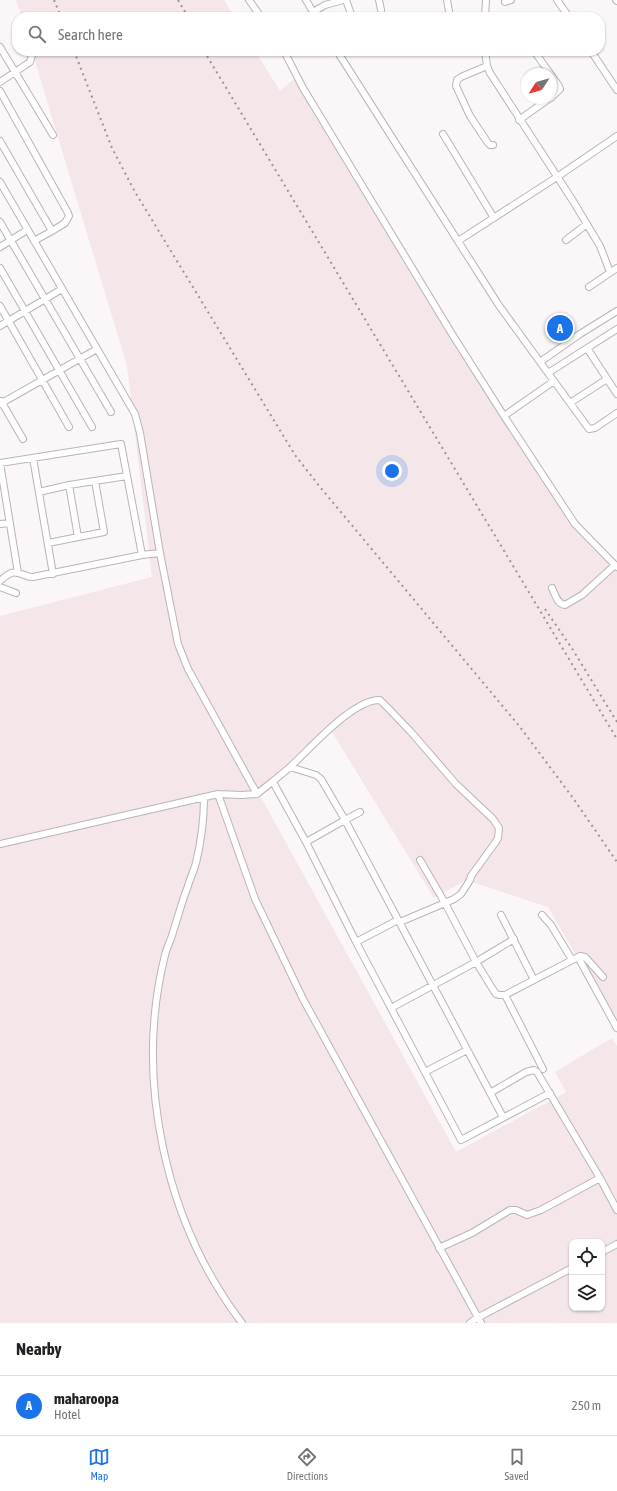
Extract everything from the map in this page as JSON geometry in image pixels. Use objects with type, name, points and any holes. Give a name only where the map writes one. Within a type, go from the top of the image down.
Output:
[{"type":"street","points":[[249,0],[257,12]]},
{"type":"street","points":[[306,0],[314,12]]},
{"type":"street","points":[[317,12],[325,5],[344,0],[350,12]]},
{"type":"street","points":[[379,0],[380,10]]},
{"type":"street","points":[[447,0],[449,12]]},
{"type":"street","points":[[485,12],[486,0]]},
{"type":"street","points":[[558,0],[566,12]]},
{"type":"street","points":[[0,47],[53,135]]},
{"type":"street","points":[[0,82],[30,62],[32,56]]},
{"type":"street","points":[[287,56],[303,88],[452,334],[504,416],[575,524],[616,566],[582,594],[564,606],[558,602],[552,588]]},
{"type":"street","points":[[341,56],[498,304],[587,428],[590,430],[617,413]]},
{"type":"street","points":[[485,56],[490,73],[600,246],[610,272]]},
{"type":"street","points":[[538,56],[546,68]]},
{"type":"street","points":[[594,56],[617,90]]},
{"type":"street","points":[[487,66],[461,77],[457,80],[456,86],[470,116],[488,143],[490,145],[494,145]]},
{"type":"street","points":[[557,83],[560,89],[557,92]]},
{"type":"street","points":[[0,91],[69,216],[65,223],[34,241]]},
{"type":"street","points":[[520,120],[543,104]]},
{"type":"street","points":[[443,134],[494,218]]},
{"type":"street","points":[[458,241],[617,136]]},
{"type":"street","points":[[0,141],[52,231]]},
{"type":"street","points":[[0,182],[137,418],[160,553],[176,633],[182,654],[257,794]]},
{"type":"street","points":[[0,222],[79,360],[111,412]]},
{"type":"street","points":[[566,240],[587,224]]},
{"type":"street","points":[[0,247],[27,230]]},
{"type":"street","points":[[0,268],[92,428]]},
{"type":"street","points":[[589,286],[617,268]]},
{"type":"street","points":[[0,326],[62,289]]},
{"type":"street","points":[[0,306],[69,427]]},
{"type":"street","points":[[540,362],[580,334],[617,311]]},
{"type":"street","points":[[548,373],[617,329]]},
{"type":"street","points":[[587,348],[617,394]]},
{"type":"street","points":[[23,439],[1,402],[42,381],[97,349]]},
{"type":"street","points":[[570,403],[607,379]]},
{"type":"street","points":[[504,416],[554,381]]},
{"type":"street","points":[[18,573],[0,463],[121,444],[142,555]]},
{"type":"street","points":[[34,458],[53,574]]},
{"type":"street","points":[[39,492],[69,485],[127,476]]},
{"type":"street","points":[[48,543],[104,532],[95,481]]},
{"type":"street","points":[[69,485],[78,537]]},
{"type":"street","points":[[0,524],[10,523]]},
{"type":"street","points":[[0,581],[11,573],[18,573],[28,577],[53,574],[142,555],[160,553]]},
{"type":"street","points":[[0,587],[16,593]]},
{"type":"street","points":[[0,844],[218,794],[257,794],[290,767],[325,733],[352,712],[366,703],[380,700],[453,781],[493,819],[499,828],[498,838],[495,844],[471,876],[463,891],[457,898],[399,921],[356,942]]},
{"type":"street","points":[[290,767],[321,779],[345,820],[503,1117]]},
{"type":"street","points":[[273,782],[306,842],[356,942],[460,1140],[550,1093]]},
{"type":"street","points":[[218,794],[255,899],[303,999],[479,1320]]},
{"type":"street","points":[[204,797],[202,832],[196,863],[166,954],[158,993],[154,1059],[156,1102],[169,1176],[186,1225],[202,1260],[217,1286],[242,1323]]},
{"type":"street","points":[[306,842],[360,812]]},
{"type":"street","points":[[420,860],[445,903],[476,962],[496,994],[500,996],[505,995],[582,956],[585,957],[603,977]]},
{"type":"street","points":[[501,915],[534,980]]},
{"type":"street","points":[[542,915],[551,924],[572,960]]},
{"type":"street","points":[[391,1008],[476,962],[514,939]]},
{"type":"street","points":[[578,957],[617,1028]]},
{"type":"street","points":[[505,995],[543,1069]]},
{"type":"street","points":[[425,1072],[467,1050]]},
{"type":"street","points":[[490,1093],[526,1072],[534,1070],[539,1074],[617,1210]]},
{"type":"street","points":[[439,1248],[472,1233],[506,1212],[513,1210],[524,1214],[531,1214],[542,1210],[600,1178]]},
{"type":"street","points":[[605,1250],[617,1244]]},
{"type":"street","points":[[470,1323],[479,1320],[569,1270]]},
{"type":"shaded area","points":[[16,0],[224,0],[231,12],[20,12]]},
{"type":"shaded area","points":[[34,56],[258,56],[280,91],[299,74],[565,512],[617,563],[617,1026],[548,907],[466,880],[434,898],[329,727],[257,790],[456,1152],[566,1092],[555,1072],[612,1038],[617,1046],[617,1323],[0,1323],[0,616],[152,577],[127,366]]},
{"type":"railway","points":[[54,0],[59,12]]},
{"type":"railway","points":[[178,0],[185,12]]},
{"type":"railway","points":[[76,56],[112,148],[135,192],[295,455],[520,727],[573,798],[617,862]]},
{"type":"railway","points":[[207,56],[617,739]]},
{"type":"railway","points":[[545,609],[573,650],[617,722]]},
{"type":"place","name":"maharoopa","points":[[560,328]]}]
